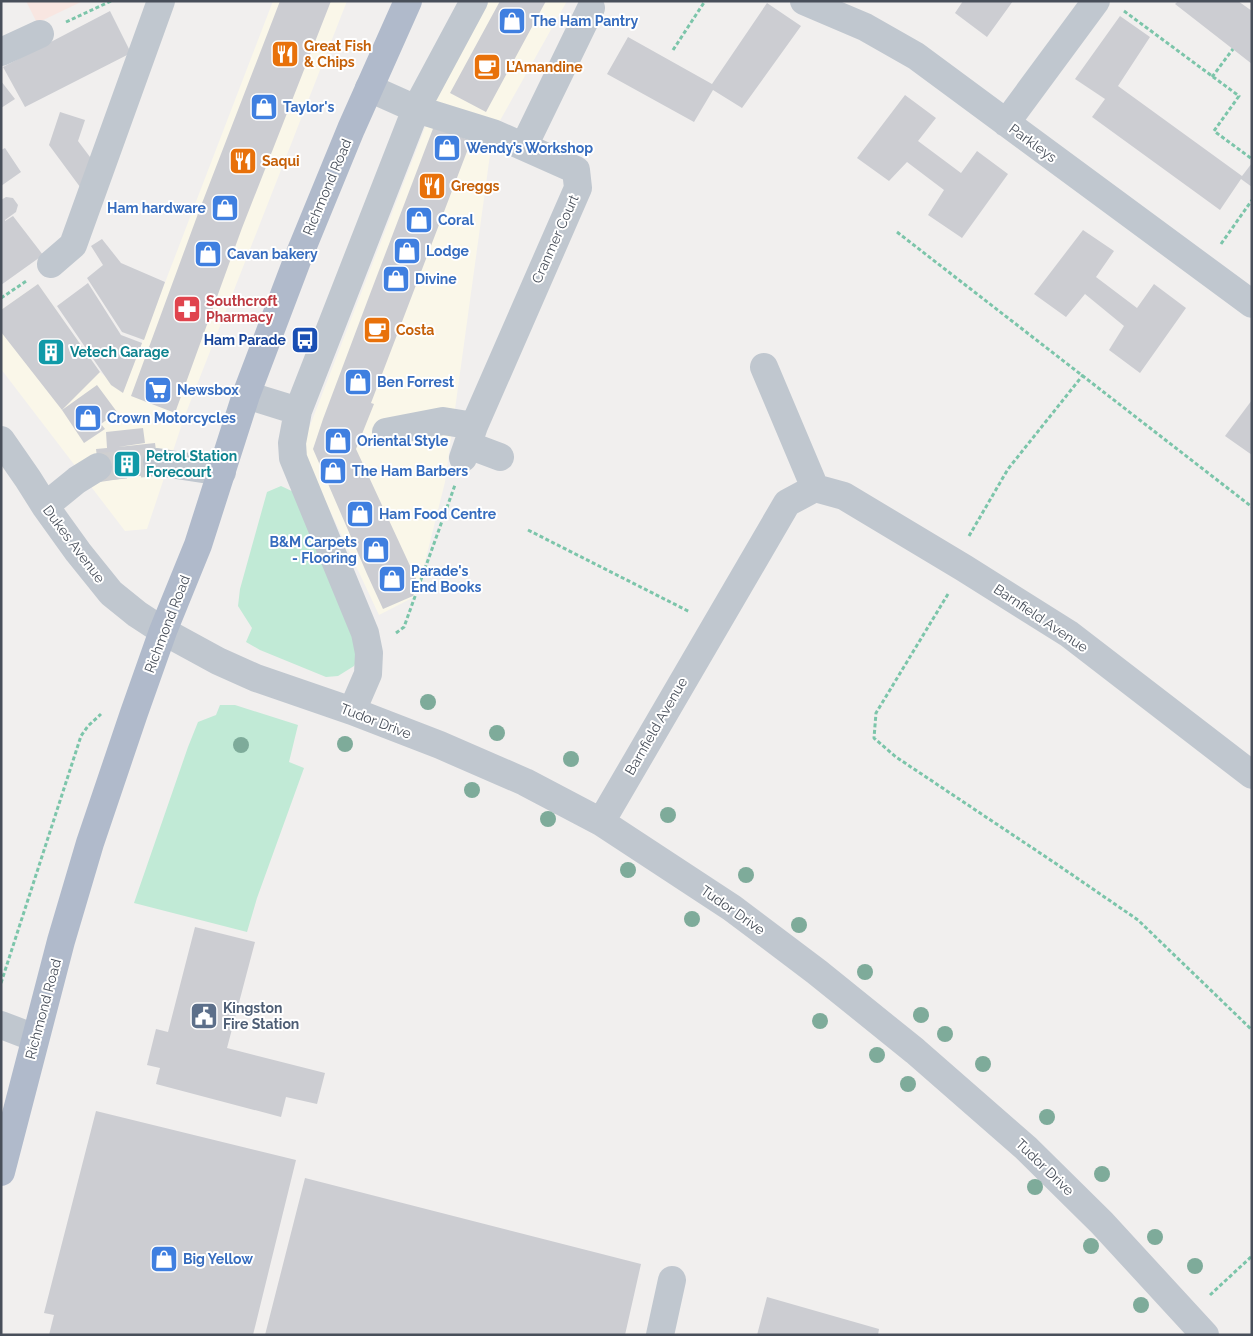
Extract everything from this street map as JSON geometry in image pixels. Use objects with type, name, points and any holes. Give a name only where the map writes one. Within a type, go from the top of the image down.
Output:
[{"type":"main road","name":"Richmond Road","points":[[1,1172],[61,941],[90,843],[134,712],[163,632],[198,545],[246,395],[298,258],[369,88],[408,1]]},
{"type":"street","points":[[51,264],[73,245],[161,1]]},
{"type":"street","points":[[352,712],[368,674],[369,653],[365,633],[293,458],[292,442],[298,411],[416,109],[474,1]]},
{"type":"street","name":"Parkleys","points":[[804,1],[865,27],[916,56],[1252,304]]},
{"type":"street","points":[[1006,124],[1108,4]]},
{"type":"street","points":[[524,146],[591,8]]},
{"type":"street","points":[[1,52],[50,29]]},
{"type":"street","name":"Cranmer Court","points":[[369,88],[416,109],[493,133],[576,170],[578,188],[468,443]]},
{"type":"street","points":[[764,367],[815,488]]},
{"type":"street","points":[[246,395],[298,411]]},
{"type":"street","points":[[386,432],[443,421],[468,443],[500,457]]},
{"type":"street","name":"Dukes Avenue","points":[[1,440],[78,552],[111,593],[136,614],[163,632]]},
{"type":"street","points":[[157,462],[222,472]]},
{"type":"street","points":[[45,506],[77,480],[98,467]]},
{"type":"street","name":"Barnfield Avenue","points":[[600,822],[787,503],[815,488],[844,496],[1069,634],[1248,765]]},
{"type":"street","name":"Tudor Drive","points":[[163,632],[218,661],[250,675],[440,745],[516,778],[600,822],[732,908],[817,972],[916,1051],[1026,1148],[1102,1223],[1205,1335]]},
{"type":"street","points":[[1,1025],[35,1038]]},
{"type":"street","points":[[660,1335],[672,1280]]},
{"type":"path","points":[[50,29],[111,1]]},
{"type":"path","points":[[673,50],[705,1]]},
{"type":"path","points":[[1108,4],[1239,96],[1214,131],[1252,159]]},
{"type":"path","points":[[1212,77],[1233,49]]},
{"type":"path","points":[[1203,269],[1252,200]]},
{"type":"path","points":[[897,232],[1252,506]]},
{"type":"path","points":[[1083,375],[1008,469],[959,565],[876,713],[874,738],[896,757],[1138,920],[1252,1030]]},
{"type":"path","points":[[369,653],[404,628],[456,484],[468,443]]},
{"type":"path","points":[[528,530],[715,625]]},
{"type":"path","points":[[1,983],[81,736],[98,715],[104,711],[134,712]]},
{"type":"path","points":[[1187,1315],[1252,1256]]},
{"type":"shaded area","points":[[26,1],[83,1],[37,23]]},
{"type":"shaded area","points":[[273,1],[347,1],[184,418],[147,529],[125,531],[1,369],[1,310],[38,284],[100,372],[123,392]]},
{"type":"shaded area","points":[[489,1],[567,1],[493,133],[445,482],[420,582],[414,597],[379,615],[301,449],[436,99]]},
{"type":"green space","points":[[281,486],[296,493],[360,647],[354,666],[338,676],[326,677],[260,650],[246,642],[252,628],[238,606],[240,589],[267,492]]},
{"type":"green space","points":[[220,705],[235,705],[298,725],[289,762],[304,768],[257,898],[247,932],[134,903],[198,722],[216,715]]},
{"type":"building","points":[[280,1],[331,1],[242,228],[175,413],[131,396],[199,211]]},
{"type":"building","points":[[500,1],[546,1],[486,112],[450,93]]},
{"type":"building","points":[[963,1],[1013,1],[987,37],[955,13]]},
{"type":"building","points":[[1178,1],[1238,1],[1252,11],[1252,64],[1175,4]]},
{"type":"building","points":[[767,3],[801,26],[742,108],[713,90],[694,122],[607,74],[628,37],[712,84]]},
{"type":"building","points":[[110,11],[131,53],[25,107],[3,67]]},
{"type":"building","points":[[1120,16],[1150,37],[1118,86],[1242,176],[1252,163],[1252,187],[1241,179],[1220,210],[1092,117],[1105,99],[1075,79]]},
{"type":"building","points":[[1,81],[15,99],[1,108]]},
{"type":"building","points":[[905,95],[936,118],[918,141],[961,173],[977,151],[1008,174],[962,238],[928,215],[944,190],[907,162],[889,181],[857,158]]},
{"type":"building","points":[[60,112],[85,120],[78,141],[93,161],[83,191],[49,145]]},
{"type":"building","points":[[434,126],[471,141],[371,403],[374,404],[356,449],[418,583],[413,596],[383,609],[313,449]]},
{"type":"building","points":[[5,148],[21,172],[1,186],[1,150]]},
{"type":"building","points":[[6,197],[13,198],[18,205],[16,212],[5,221],[13,216],[43,255],[1,285],[1,200]]},
{"type":"building","points":[[1083,230],[1114,251],[1096,277],[1137,308],[1154,284],[1186,308],[1140,373],[1109,350],[1124,326],[1085,294],[1066,317],[1034,294]]},
{"type":"building","points":[[102,239],[121,263],[165,282],[144,340],[122,332],[87,278],[103,265],[91,246]]},
{"type":"building","points":[[88,283],[121,335],[142,343],[123,393],[111,385],[57,306]]},
{"type":"building","name":"Vetech Garage","points":[[38,284],[100,372],[62,410],[1,332],[1,310]]},
{"type":"building","name":"Crown Motorcycles","points":[[97,385],[117,412],[101,424],[105,429],[84,443],[62,410]]},
{"type":"building","points":[[1252,400],[1252,455],[1225,436]]},
{"type":"building","name":"Petrol Station Forecourt","points":[[143,428],[145,443],[118,447],[155,443],[159,473],[100,482],[96,449],[107,448],[106,432]]},
{"type":"building","name":"Kingston Fire Station","points":[[195,927],[255,942],[227,1048],[325,1073],[317,1104],[286,1097],[281,1117],[156,1084],[160,1068],[147,1065],[156,1029],[168,1032]]},
{"type":"building","points":[[96,1111],[296,1160],[253,1335],[49,1335],[54,1315],[44,1313]]},
{"type":"building","points":[[305,1178],[641,1264],[625,1335],[265,1335]]},
{"type":"building","points":[[767,1297],[879,1329],[878,1335],[757,1335]]},
{"type":"tunnel","points":[[98,467],[157,462]]},
{"type":"place","name":"The Ham Pantry","points":[[512,21]]},
{"type":"place","name":"Great Fish & Chips","points":[[285,54]]},
{"type":"place","name":"L’Amandine","points":[[487,67]]},
{"type":"place","name":"Taylor's","points":[[264,107]]},
{"type":"place","name":"Wendy’s Workshop","points":[[447,148]]},
{"type":"place","name":"Saqui","points":[[243,161]]},
{"type":"place","name":"Greggs","points":[[432,186]]},
{"type":"place","name":"Ham hardware","points":[[225,208]]},
{"type":"place","name":"Coral","points":[[419,220]]},
{"type":"place","name":"Lodge","points":[[407,251]]},
{"type":"place","name":"Cavan bakery","points":[[208,254]]},
{"type":"place","name":"Divine","points":[[396,279]]},
{"type":"place","name":"Southcroft Pharmacy","points":[[187,309]]},
{"type":"place","name":"Costa","points":[[377,330]]},
{"type":"place","name":"Ham Parade","points":[[305,340]]},
{"type":"place","name":"Vetech Garage","points":[[51,352]]},
{"type":"place","name":"Ben Forrest","points":[[358,382]]},
{"type":"place","name":"Newsbox","points":[[158,390]]},
{"type":"place","name":"Crown Motorcycles","points":[[88,418]]},
{"type":"place","name":"Oriental Style","points":[[338,441]]},
{"type":"place","name":"Petrol Station Forecourt","points":[[127,464]]},
{"type":"place","name":"The Ham Barbers","points":[[333,471]]},
{"type":"place","name":"Ham Food Centre","points":[[360,514]]},
{"type":"place","name":"B&M Carpets - Flooring","points":[[376,550]]},
{"type":"place","name":"Parade's End Books","points":[[392,579]]},
{"type":"place","name":"Kingston Fire Station","points":[[204,1016]]},
{"type":"place","name":"Big Yellow","points":[[164,1259]]}]
